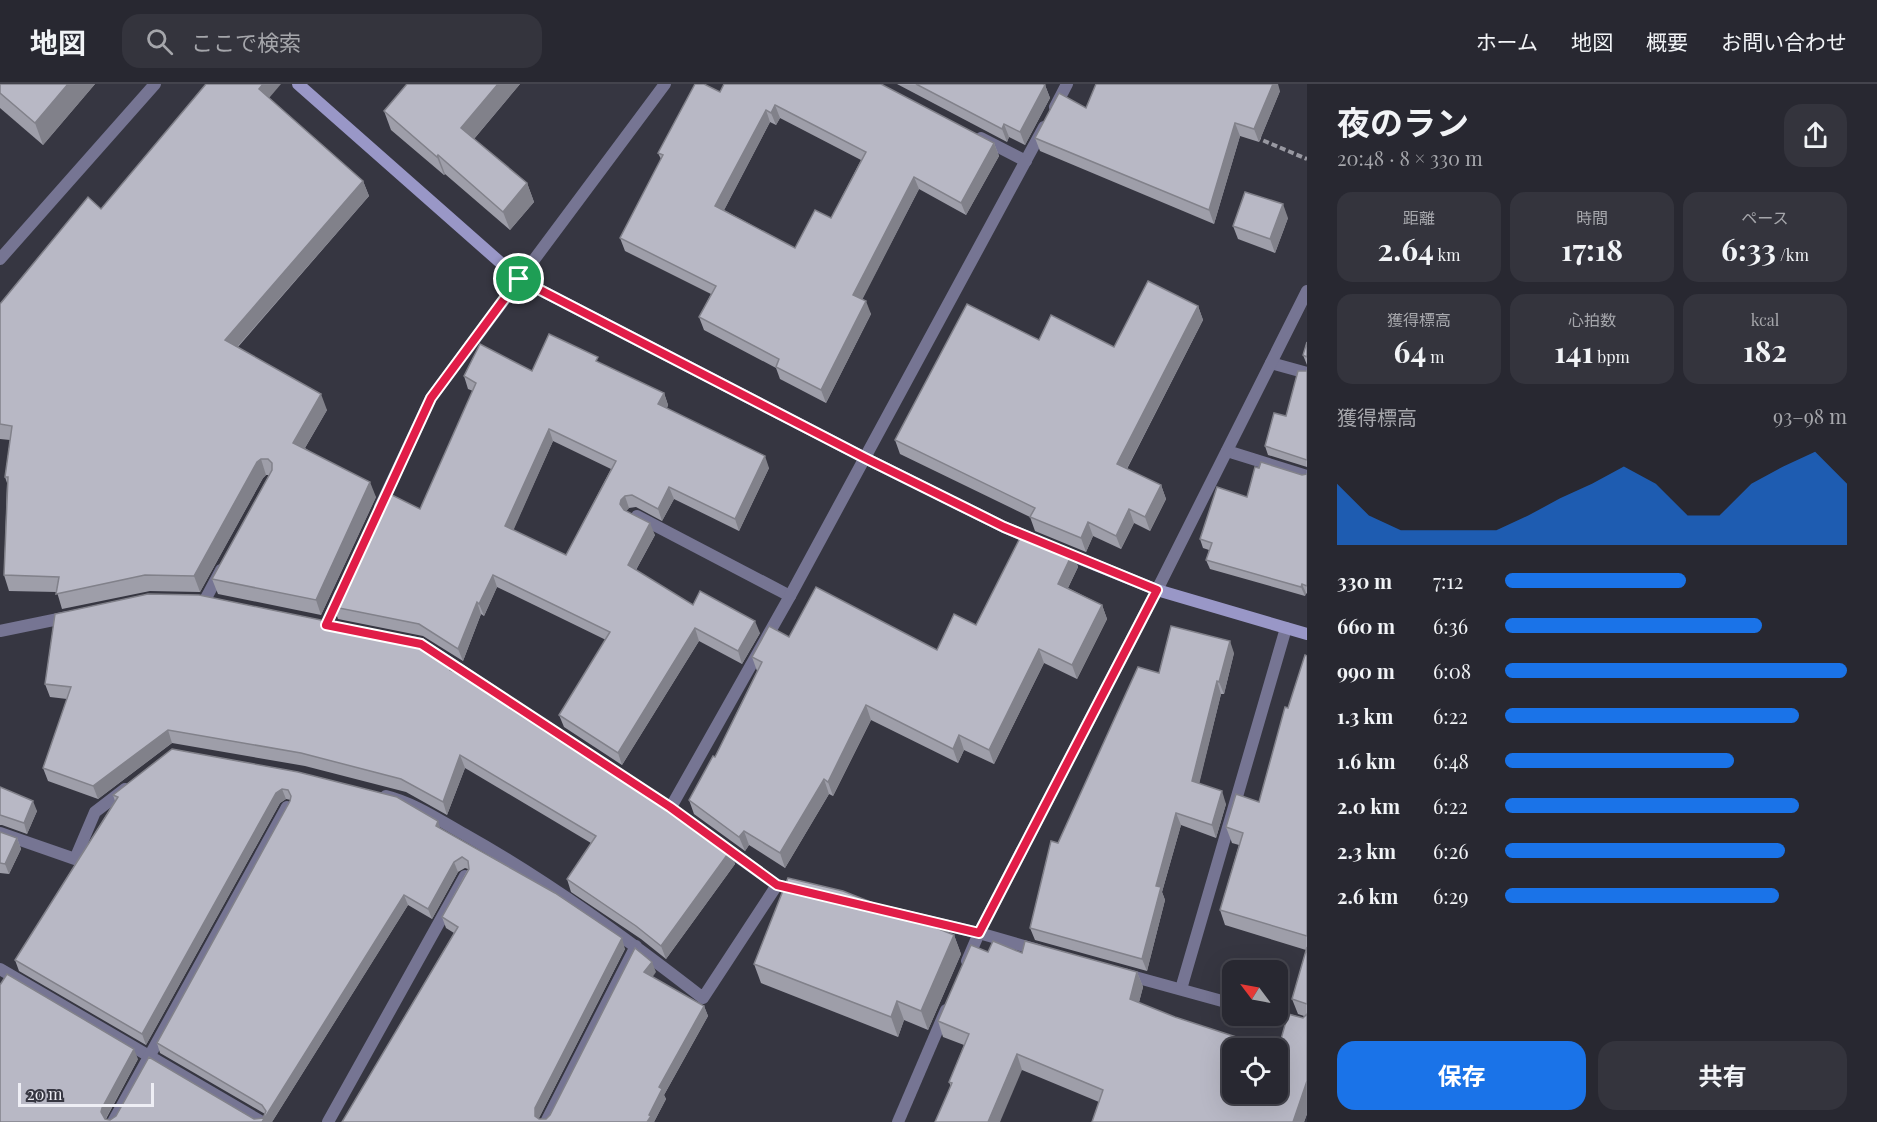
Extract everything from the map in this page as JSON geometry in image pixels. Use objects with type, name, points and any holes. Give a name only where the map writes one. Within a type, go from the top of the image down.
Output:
[{"type":"street","points":[[0,259],[155,84]]},
{"type":"street","points":[[298,84],[519,279],[865,458],[1004,527],[1157,590],[1307,634]]},
{"type":"street","points":[[376,517],[431,398],[665,84]]},
{"type":"street","points":[[670,807],[790,596],[1067,84]]},
{"type":"street","points":[[974,134],[1026,161]]},
{"type":"street","points":[[961,975],[979,933],[1157,590],[1307,291]]},
{"type":"street","points":[[1271,363],[1307,373]]},
{"type":"street","points":[[1227,451],[1307,476]]},
{"type":"street","points":[[633,514],[790,596]]},
{"type":"street","points":[[205,600],[226,560]]},
{"type":"street","points":[[326,625],[346,582]]},
{"type":"street","points":[[0,631],[82,614]]},
{"type":"street","points":[[1181,989],[1286,628]]},
{"type":"street","points":[[389,638],[421,644],[501,696]]},
{"type":"street","points":[[0,833],[75,859],[95,812],[139,778]]},
{"type":"street","points":[[641,788],[777,885],[810,893]]},
{"type":"street","points":[[370,791],[404,800],[532,875],[636,946],[703,998],[777,885]]},
{"type":"street","points":[[113,1122],[286,807]]},
{"type":"street","points":[[328,1122],[465,876]]},
{"type":"street","points":[[878,909],[1046,952]]},
{"type":"street","points":[[546,1122],[636,946]]},
{"type":"street","points":[[0,969],[262,1122]]},
{"type":"street","points":[[1114,971],[1222,1001]]},
{"type":"street","points":[[898,1122],[952,996]]},
{"type":"street","points":[[1288,1020],[1307,1025]]},
{"type":"path","points":[[1252,136],[1307,159]]},
{"type":"building","points":[[0,84],[68,84],[35,123],[0,93]]},
{"type":"building","points":[[206,84],[263,84],[259,89],[363,181],[225,340],[321,394],[293,443],[370,482],[316,600],[212,579],[272,470],[272,463],[268,459],[261,459],[257,462],[194,576],[145,575],[56,594],[59,577],[4,575],[8,477],[5,477],[12,426],[0,424],[0,304],[88,197],[101,209]]},
{"type":"building","points":[[407,84],[498,84],[461,128],[527,183],[503,212],[384,111]]},
{"type":"building","points":[[695,84],[704,84],[720,92],[724,84],[881,84],[994,143],[961,203],[914,177],[853,295],[866,301],[821,390],[776,367],[779,359],[699,317],[716,286],[620,238],[663,155],[658,153]],"holes":[[[775,105],[866,152],[831,218],[815,210],[795,248],[715,206],[766,110],[771,113]]]},
{"type":"building","points":[[916,84],[1045,85],[1020,132],[1004,124],[1002,129]]},
{"type":"building","points":[[1096,84],[1273,84],[1254,129],[1235,123],[1209,210],[1035,138],[1059,93],[1086,108]]},
{"type":"building","points":[[1245,192],[1283,204],[1270,239],[1233,226]]},
{"type":"building","points":[[1148,281],[1198,306],[1117,464],[1161,485],[1145,517],[1129,509],[1116,536],[1088,522],[1081,538],[1030,517],[1035,508],[895,440],[967,304],[1039,340],[1051,315],[1114,347]]},
{"type":"building","points":[[549,334],[598,357],[596,361],[664,393],[658,404],[765,456],[735,519],[669,487],[658,509],[632,495],[625,496],[621,500],[620,504],[624,510],[650,523],[628,565],[693,605],[700,591],[755,621],[738,651],[695,628],[618,753],[559,715],[610,632],[493,575],[479,604],[477,602],[458,649],[419,624],[334,607],[386,492],[420,509],[476,383],[464,376],[480,344],[532,371]],"holes":[[[549,429],[616,461],[566,555],[505,526]]]},
{"type":"building","points":[[1307,342],[1307,357],[1303,355]]},
{"type":"building","points":[[1298,371],[1307,371],[1307,460],[1265,446],[1274,413],[1286,416]]},
{"type":"building","points":[[1261,462],[1302,475],[1307,474],[1307,586],[1302,584],[1301,587],[1206,560],[1212,543],[1200,539],[1217,487],[1247,497],[1255,467],[1259,468]]},
{"type":"building","points":[[1023,532],[1073,552],[1058,584],[1102,605],[1072,665],[1039,649],[989,750],[959,735],[953,749],[866,705],[828,782],[824,779],[780,853],[744,831],[739,837],[689,800],[713,756],[715,757],[762,662],[752,657],[769,626],[789,637],[816,587],[937,650],[954,614],[976,625]]},
{"type":"building","points":[[148,594],[199,595],[413,639],[452,664],[450,670],[482,684],[662,801],[730,851],[661,946],[567,879],[596,836],[460,755],[443,802],[401,779],[301,753],[168,730],[93,786],[43,768],[71,687],[45,684],[55,614]]},
{"type":"building","points":[[1171,626],[1230,641],[1219,682],[1217,681],[1192,781],[1222,791],[1212,825],[1176,813],[1156,886],[1161,887],[1142,959],[1030,928],[1051,841],[1058,843],[1138,667],[1159,673]]},
{"type":"building","points":[[1305,655],[1307,656],[1307,936],[1220,910],[1243,833],[1226,827],[1236,794],[1259,802],[1285,707],[1288,708]]},
{"type":"building","points":[[172,749],[298,772],[397,797],[438,821],[436,826],[555,893],[622,938],[535,1108],[535,1116],[539,1119],[546,1119],[550,1115],[635,948],[652,962],[644,972],[704,1006],[659,1087],[662,1089],[647,1122],[342,1122],[458,927],[442,917],[469,869],[468,861],[462,857],[454,862],[428,909],[404,895],[262,1122],[0,1122],[0,985],[7,974],[134,1049],[102,1108],[101,1112],[105,1119],[110,1120],[116,1116],[149,1057],[254,1119],[263,1118],[266,1111],[262,1105],[157,1043],[290,801],[291,796],[288,790],[282,789],[276,793],[142,1034],[15,960],[118,797],[113,795]]},
{"type":"building","points":[[0,787],[33,801],[24,823],[0,815]]},
{"type":"building","points":[[0,832],[17,838],[5,864],[0,863]]},
{"type":"building","points":[[788,878],[843,891],[954,935],[921,1011],[897,1001],[891,1017],[754,964]]},
{"type":"building","points":[[993,941],[1022,953],[1025,941],[1137,972],[1130,999],[1175,1017],[1239,1038],[1222,1038],[1222,1104],[1288,1104],[1288,1038],[1281,1038],[1285,1026],[1288,1026],[1288,1014],[1303,1018],[1307,1014],[1307,1081],[1293,1122],[1092,1122],[1103,1090],[1017,1054],[988,1122],[935,1122],[952,1083],[949,1082],[969,1034],[938,1021],[971,945],[988,952]]},
{"type":"building","points":[[1307,947],[1307,1004],[1292,999]]},
{"type":"route","points":[[519,279],[865,458],[1004,527],[1157,590],[979,933],[777,885],[670,807],[421,644],[326,625],[431,398],[519,279]]}]
